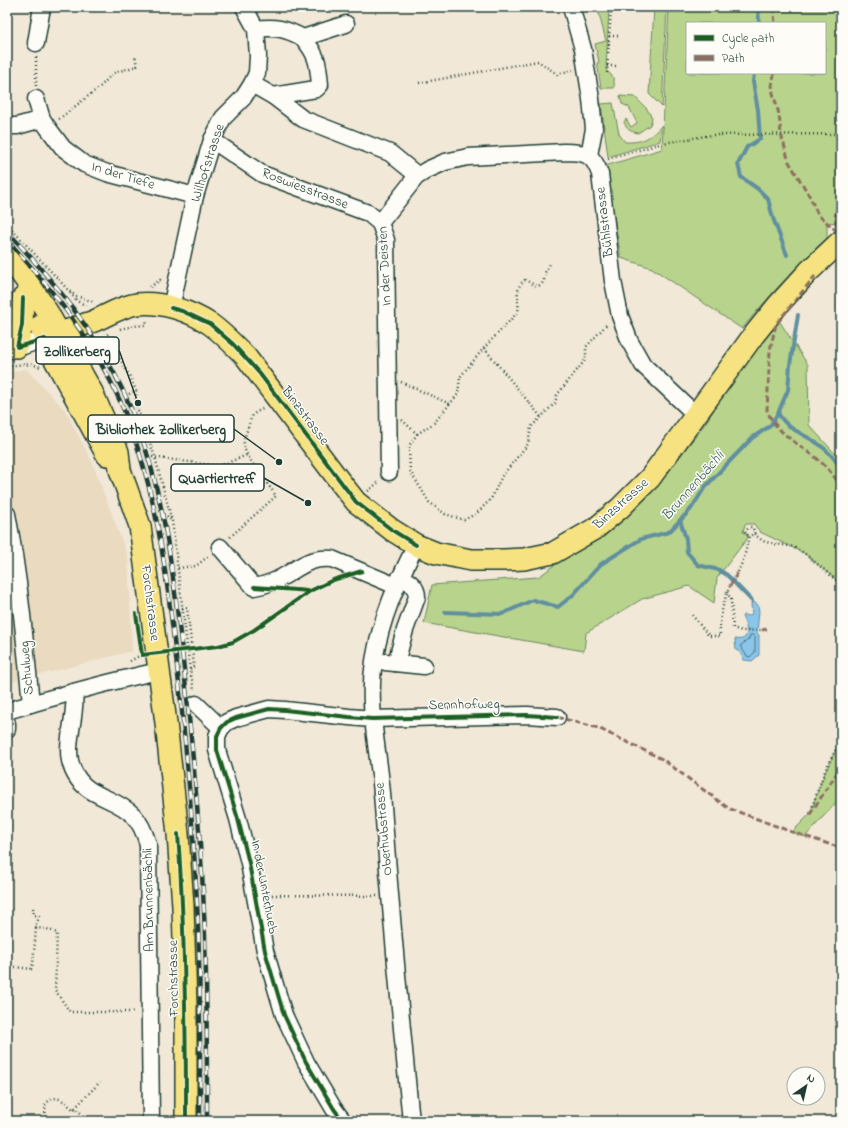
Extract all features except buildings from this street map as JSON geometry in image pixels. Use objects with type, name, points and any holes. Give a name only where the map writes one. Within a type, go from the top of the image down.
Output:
[{"type":"main road","name":"Binzstrasse","points":[[52,336],[137,304],[154,304],[182,311],[210,324],[246,357],[356,502],[392,530],[416,544],[436,553],[471,560],[524,559],[553,553],[596,528],[620,508],[650,478],[753,336],[778,305],[809,271],[840,243]]},
{"type":"main road","name":"Forchstrasse","points":[[7,255],[33,290],[52,336],[58,365],[109,459],[120,470],[140,526],[166,723],[178,834],[183,906],[186,1008],[186,1121]]},
{"type":"main road","name":"Forchstrasse","points":[[7,276],[36,318],[52,336]]},
{"type":"main road","points":[[12,358],[22,325],[23,298]]},
{"type":"street","points":[[36,43],[42,7]]},
{"type":"street","name":"Wilhofstrasse","points":[[171,308],[196,196],[212,140],[223,118],[243,98],[252,84],[256,73],[258,56],[256,29],[244,7]]},
{"type":"street","name":"Bühlstrasse","points":[[571,7],[587,66],[594,129],[593,159],[600,174],[613,281],[620,316],[630,342],[643,364],[696,415]]},
{"type":"street","points":[[303,38],[346,24]]},
{"type":"street","points":[[256,29],[264,28],[287,30],[303,38],[312,48],[318,63],[320,86],[316,89],[273,96]]},
{"type":"street","points":[[252,84],[273,96],[303,119],[390,152],[416,176]]},
{"type":"street","name":"In der Tiefe","points":[[36,99],[45,124],[63,148],[84,164],[107,173],[196,196]]},
{"type":"street","points":[[7,126],[45,124]]},
{"type":"street","name":"Roswiesstrasse","points":[[212,140],[262,174],[368,213],[380,223]]},
{"type":"street","name":"In der Deisten","points":[[389,472],[386,240],[380,223],[416,176],[445,162],[468,157],[578,152],[593,159]]},
{"type":"street","points":[[12,358],[52,336]]},
{"type":"street","name":"Schulweg","points":[[7,514],[15,554],[31,704]]},
{"type":"street","name":"Oberhubstrasse","points":[[411,1121],[381,789],[372,718],[371,692],[374,661],[382,622],[398,581],[416,544]]},
{"type":"street","points":[[220,548],[254,587],[273,582],[303,563],[326,558],[398,581],[408,580],[417,592],[417,597],[405,630],[396,663]]},
{"type":"street","points":[[374,661],[424,666]]},
{"type":"street","points":[[7,711],[130,677],[158,671]]},
{"type":"street","name":"Am Brunnenbächli","points":[[74,692],[75,705],[69,749],[73,771],[82,785],[94,794],[117,804],[133,815],[145,832],[148,844],[151,1121]]},
{"type":"street","points":[[196,704],[221,728],[227,722],[236,718],[269,710],[285,710],[349,718],[372,718]]},
{"type":"street","name":"Sennhofweg","points":[[372,718],[527,715],[557,717]]},
{"type":"street","points":[[7,723],[7,729]]},
{"type":"street","name":"In der Unterhueb","points":[[221,728],[217,736],[217,750],[238,819],[255,895],[265,951],[284,1015],[306,1062],[334,1109],[343,1121]]},
{"type":"path","points":[[607,73],[611,7]]},
{"type":"path","points":[[609,36],[619,36]]},
{"type":"path","points":[[36,43],[36,99]]},
{"type":"path","points":[[45,124],[101,86],[113,73],[138,66],[135,54]]},
{"type":"path","points":[[419,83],[538,61],[557,74],[587,66]]},
{"type":"path","points":[[607,66],[617,66]]},
{"type":"path","points":[[593,159],[684,139],[712,135],[841,134]]},
{"type":"path","points":[[7,224],[69,292],[92,302],[96,302]]},
{"type":"path","points":[[551,263],[546,269],[544,281],[541,285],[537,286],[526,280],[518,288],[518,312],[484,348],[460,377],[458,394],[450,404],[434,423],[417,434],[409,446],[410,471],[429,502],[445,514],[464,520],[477,513],[490,499],[502,476],[528,444],[531,427],[555,403],[557,395],[586,359],[586,347],[607,324]]},
{"type":"path","points":[[145,287],[151,287],[160,280],[169,282]]},
{"type":"path","points":[[115,330],[145,325],[147,320]]},
{"type":"path","points":[[111,332],[106,335],[130,377],[136,391],[136,405],[154,457],[172,521],[190,670],[196,704]]},
{"type":"path","points":[[484,348],[541,417]]},
{"type":"path","points":[[12,358],[42,368]]},
{"type":"path","points":[[388,376],[450,404]]},
{"type":"path","points":[[129,394],[136,391]]},
{"type":"path","points":[[236,532],[276,496],[247,455],[244,446],[245,435],[253,414],[280,401]]},
{"type":"path","points":[[389,408],[417,434]]},
{"type":"path","points":[[154,457],[219,466],[247,455]]},
{"type":"path","points":[[167,516],[172,521]]},
{"type":"path","points":[[749,536],[745,533],[747,528],[752,527],[754,529],[754,534],[763,541],[790,546],[804,553],[841,584]]},
{"type":"path","points":[[749,536],[754,534]]},
{"type":"path","points":[[738,572],[744,558],[749,536]]},
{"type":"path","points":[[692,615],[709,636],[720,636],[720,616],[730,586]]},
{"type":"path","points":[[727,592],[731,600],[732,628],[742,631],[762,630]]},
{"type":"path","points":[[182,608],[187,608],[192,643],[194,666],[190,670]]},
{"type":"path","points":[[127,663],[142,655]]},
{"type":"path","points":[[810,814],[821,782],[836,749],[841,742]]},
{"type":"path","points":[[255,895],[390,897]]},
{"type":"path","points":[[7,966],[31,969],[33,964],[36,928],[39,916],[34,915],[32,908]]},
{"type":"path","points":[[36,928],[57,933],[55,990],[70,1012],[150,1012]]},
{"type":"path","points":[[75,1108],[100,1082]]},
{"type":"path","points":[[46,1121],[46,1105],[51,1099],[56,1098],[61,1099],[74,1110],[75,1108],[90,1121]]},
{"type":"shaded area","points":[[26,369],[65,410],[92,462],[128,557],[132,651],[7,683],[7,373]]},
{"type":"green space","points":[[609,7],[606,70],[613,78],[614,88],[601,88],[597,63],[599,62],[595,44],[606,41],[598,10]]},
{"type":"green space","points":[[654,7],[667,7],[662,107],[649,94]]},
{"type":"green space","points":[[669,7],[841,7],[841,222],[827,223],[827,238],[804,259],[742,329],[652,268],[621,258],[605,166],[662,149]]},
{"type":"green space","points":[[620,96],[635,97],[647,109],[652,118],[650,125],[638,133],[630,131],[624,122],[626,119],[631,127],[637,123],[629,107],[622,104]]},
{"type":"green space","points":[[613,103],[619,134],[625,142],[636,142],[646,139],[662,125],[660,141],[608,157],[601,104]]},
{"type":"green space","points":[[778,319],[808,365],[809,425],[841,460],[841,584],[804,553],[760,532],[754,524],[745,524],[743,532],[749,536],[717,578],[714,603],[689,586],[642,599],[586,633],[584,651],[424,623],[432,585],[538,577],[595,537],[653,489],[700,431],[753,351]]},
{"type":"green space","points":[[841,742],[841,797],[805,837],[792,832],[810,814],[821,782],[836,749]]},
{"type":"water","points":[[752,601],[758,605],[759,611],[757,633],[759,635],[759,655],[752,661],[744,660],[741,653],[736,650],[735,639],[744,638],[746,636],[747,632],[742,617],[743,615],[750,616],[752,614]]},
{"type":"waterway","points":[[758,7],[759,22]]},
{"type":"waterway","points":[[754,74],[753,82],[758,110],[760,139],[747,147],[738,164],[741,177],[758,189],[768,199],[773,218],[787,255]]},
{"type":"waterway","points":[[798,315],[790,365],[788,390],[778,413],[791,428],[823,447],[841,469]]},
{"type":"waterway","name":"Brunnenbächli","points":[[445,612],[502,614],[533,600],[558,607],[573,595],[601,564],[641,539],[669,532],[691,509],[705,487],[752,438],[770,426],[778,413]]},
{"type":"waterway","points":[[680,520],[686,539],[687,552],[698,565],[719,570],[727,575],[752,601]]},
{"type":"railway","points":[[7,231],[58,289],[101,349],[125,395],[138,427],[149,459],[157,492],[175,592],[197,798],[205,937],[207,1006],[207,1121]]},
{"type":"railway","points":[[7,240],[56,297],[85,337],[98,358],[121,403],[133,434],[144,467],[152,499],[159,532],[169,599],[191,813],[199,957],[200,1121]]},
{"type":"marked path","points":[[773,7],[775,22]]},
{"type":"marked path","points":[[774,74],[772,85],[773,93],[779,114],[781,134],[789,162],[809,195],[818,215],[838,232]]},
{"type":"marked path","points":[[839,243],[835,217],[841,191]]},
{"type":"marked path","points":[[815,276],[776,324],[770,350],[767,410],[777,427],[818,459],[841,486]]},
{"type":"marked path","points":[[730,586],[738,572]]},
{"type":"marked path","points":[[762,630],[767,629]]},
{"type":"marked path","points":[[557,717],[598,728],[662,759],[728,808],[792,832],[841,848]]},
{"type":"marked path","points":[[810,814],[841,767]]},
{"type":"cycle path","points":[[23,298],[22,325],[17,347],[45,339]]},
{"type":"cycle path","points":[[171,308],[182,311],[210,324],[233,344],[260,374],[356,502],[392,530],[416,545]]},
{"type":"cycle path","points":[[136,614],[142,655],[218,646],[233,642],[254,630],[310,591],[333,580],[362,571]]},
{"type":"cycle path","points":[[254,587],[310,591]]},
{"type":"cycle path","points":[[343,1121],[334,1109],[306,1062],[284,1015],[265,951],[249,863],[238,819],[217,750],[217,736],[221,728],[227,722],[236,718],[269,709],[372,719],[527,715],[557,717]]},
{"type":"cycle path","points":[[178,834],[185,978],[186,1121]]},
{"type":"place","name":"Zollikerberg","points":[[138,403]]},
{"type":"place","name":"Bibliothek Zollikerberg","points":[[279,462]]},
{"type":"place","name":"Quartiertreff","points":[[308,503]]}]
